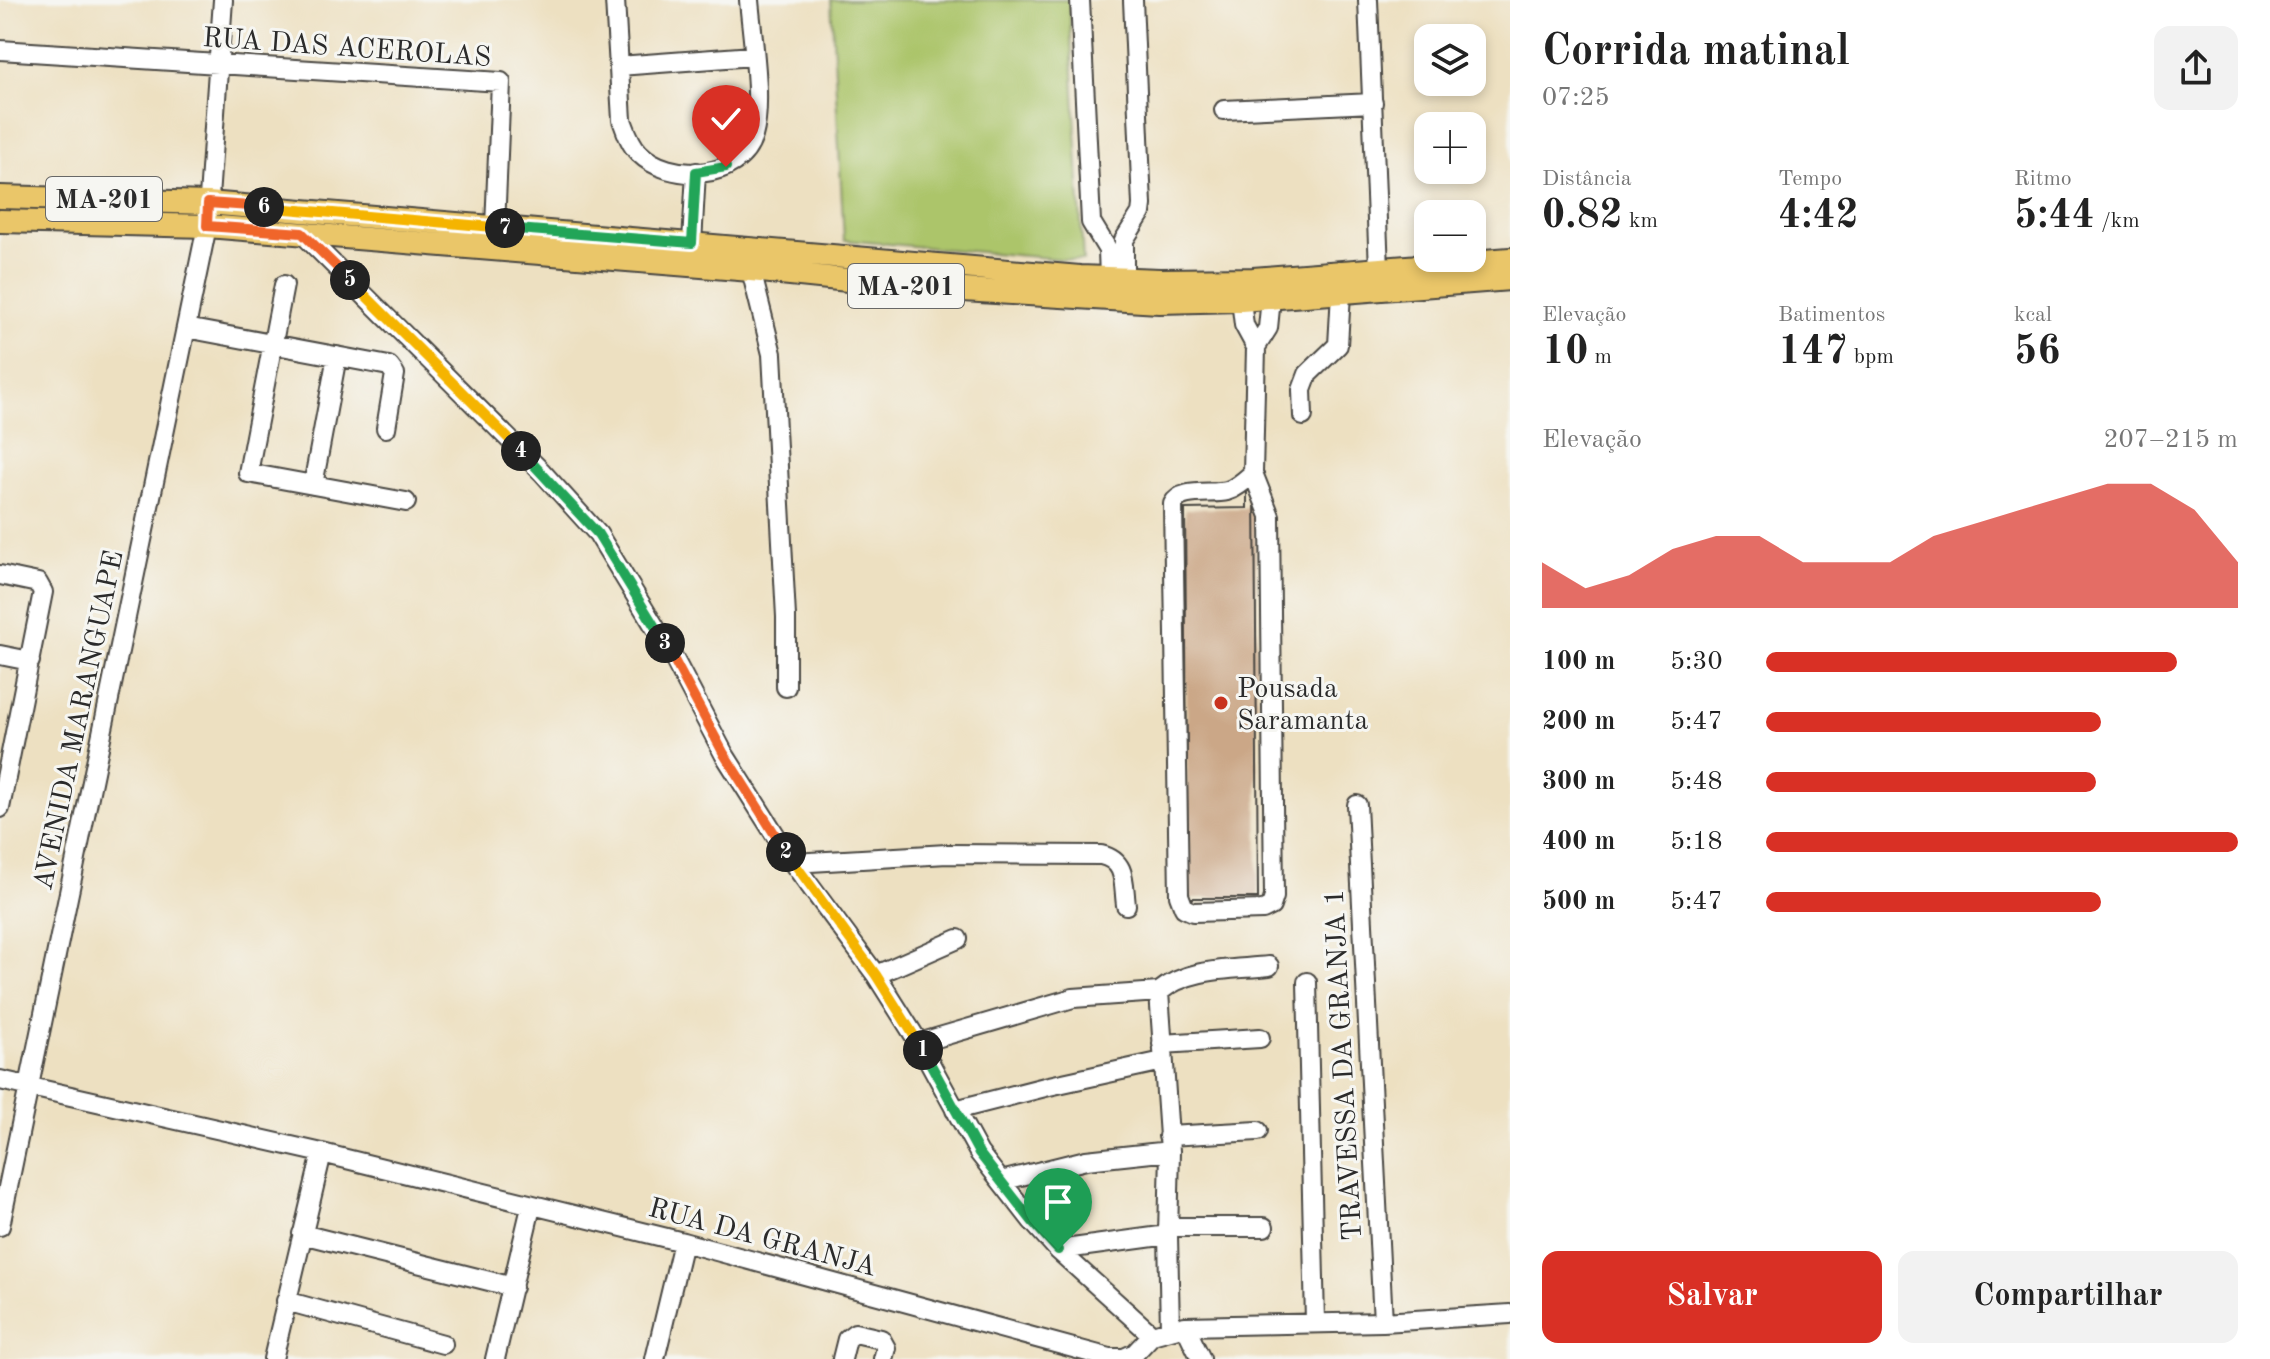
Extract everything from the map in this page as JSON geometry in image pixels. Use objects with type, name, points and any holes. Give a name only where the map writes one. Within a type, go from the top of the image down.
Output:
[{"type":"main road","name":"MA-201","points":[[0,197],[208,203],[916,265],[1116,278],[1253,279],[1510,259]]},
{"type":"main road","name":"MA-201","points":[[0,221],[207,226],[1042,297],[1159,302],[1241,300],[1510,279]]},
{"type":"street","name":"AVENIDA MARANGUAPE","points":[[0,1226],[207,226],[223,0]]},
{"type":"street","points":[[615,0],[622,120],[637,151],[670,170],[696,172],[726,167],[741,159],[756,122],[749,0]]},
{"type":"street","points":[[1080,0],[1091,222],[1108,250],[1116,278]]},
{"type":"street","points":[[1116,278],[1124,240],[1141,213],[1142,205],[1133,0]]},
{"type":"street","points":[[1368,0],[1379,269]]},
{"type":"street","name":"RUA DAS ACEROLAS","points":[[0,50],[501,82],[495,227]]},
{"type":"street","points":[[619,66],[753,56]]},
{"type":"street","points":[[1224,110],[1373,103]]},
{"type":"street","points":[[692,243],[696,172]]},
{"type":"street","points":[[302,233],[542,472],[598,534],[672,655],[724,754],[793,863],[876,975],[919,1043],[979,1153],[1058,1250],[1152,1335]]},
{"type":"street","points":[[751,270],[772,354],[786,617],[786,687]]},
{"type":"street","points":[[284,285],[248,473],[406,502]]},
{"type":"street","points":[[1303,416],[1302,390],[1308,374],[1338,345],[1341,293]]},
{"type":"street","points":[[1256,347],[1268,328],[1271,298]]},
{"type":"street","points":[[1241,300],[1244,325],[1256,347],[1253,473],[1270,516],[1274,897],[1271,906],[1263,910],[1193,912],[1184,908],[1179,895],[1173,504],[1182,495],[1216,493],[1234,488],[1253,473]]},
{"type":"street","points":[[186,328],[394,369],[386,428]]},
{"type":"street","points":[[313,485],[337,356]]},
{"type":"street","points":[[0,575],[42,586],[30,661],[7,741],[0,808]]},
{"type":"street","points":[[0,655],[30,661]]},
{"type":"street","name":"TRAVESSA DA GRANJA 1","points":[[1357,805],[1383,1322]]},
{"type":"street","points":[[793,863],[947,854],[1101,855],[1113,858],[1120,865],[1126,905]]},
{"type":"street","points":[[876,975],[958,939]]},
{"type":"street","points":[[919,1043],[1073,998],[1159,992],[1173,980],[1186,975],[1269,966]]},
{"type":"street","points":[[1307,982],[1315,1322]]},
{"type":"street","points":[[1159,992],[1169,1143],[1168,1231],[1178,1328],[1201,1359]]},
{"type":"street","points":[[955,1110],[1163,1053],[1260,1038]]},
{"type":"street","name":"RUA DA GRANJA","points":[[0,1080],[322,1153],[531,1207],[683,1242],[1110,1358],[1124,1358],[1135,1353],[1152,1335],[1178,1328],[1383,1322],[1510,1314]]},
{"type":"street","points":[[1001,1181],[1169,1143],[1258,1131]]},
{"type":"street","points":[[273,1359],[322,1153]]},
{"type":"street","points":[[495,1359],[531,1207]]},
{"type":"street","points":[[1058,1250],[1168,1231],[1264,1227]]},
{"type":"street","points":[[302,1234],[513,1287]]},
{"type":"street","points":[[655,1359],[683,1242]]},
{"type":"street","points":[[286,1301],[443,1344]]},
{"type":"street","points":[[842,1359],[847,1339],[855,1333],[881,1339],[886,1348],[883,1359]]},
{"type":"green space","points":[[831,0],[1069,0],[1083,261],[844,240]]},
{"type":"building","name":"Pousada Saramanta","points":[[1247,490],[1255,490],[1258,898],[1188,898],[1185,509],[1247,508]]},
{"type":"place","name":"Pousada Saramanta","points":[[1221,703]]},
{"type":"route","points":[[726,167],[696,172],[692,243],[208,203],[207,226],[302,233],[581,513],[611,553],[672,655],[724,754],[793,863],[876,975],[919,1043],[979,1153],[1058,1250]]}]
